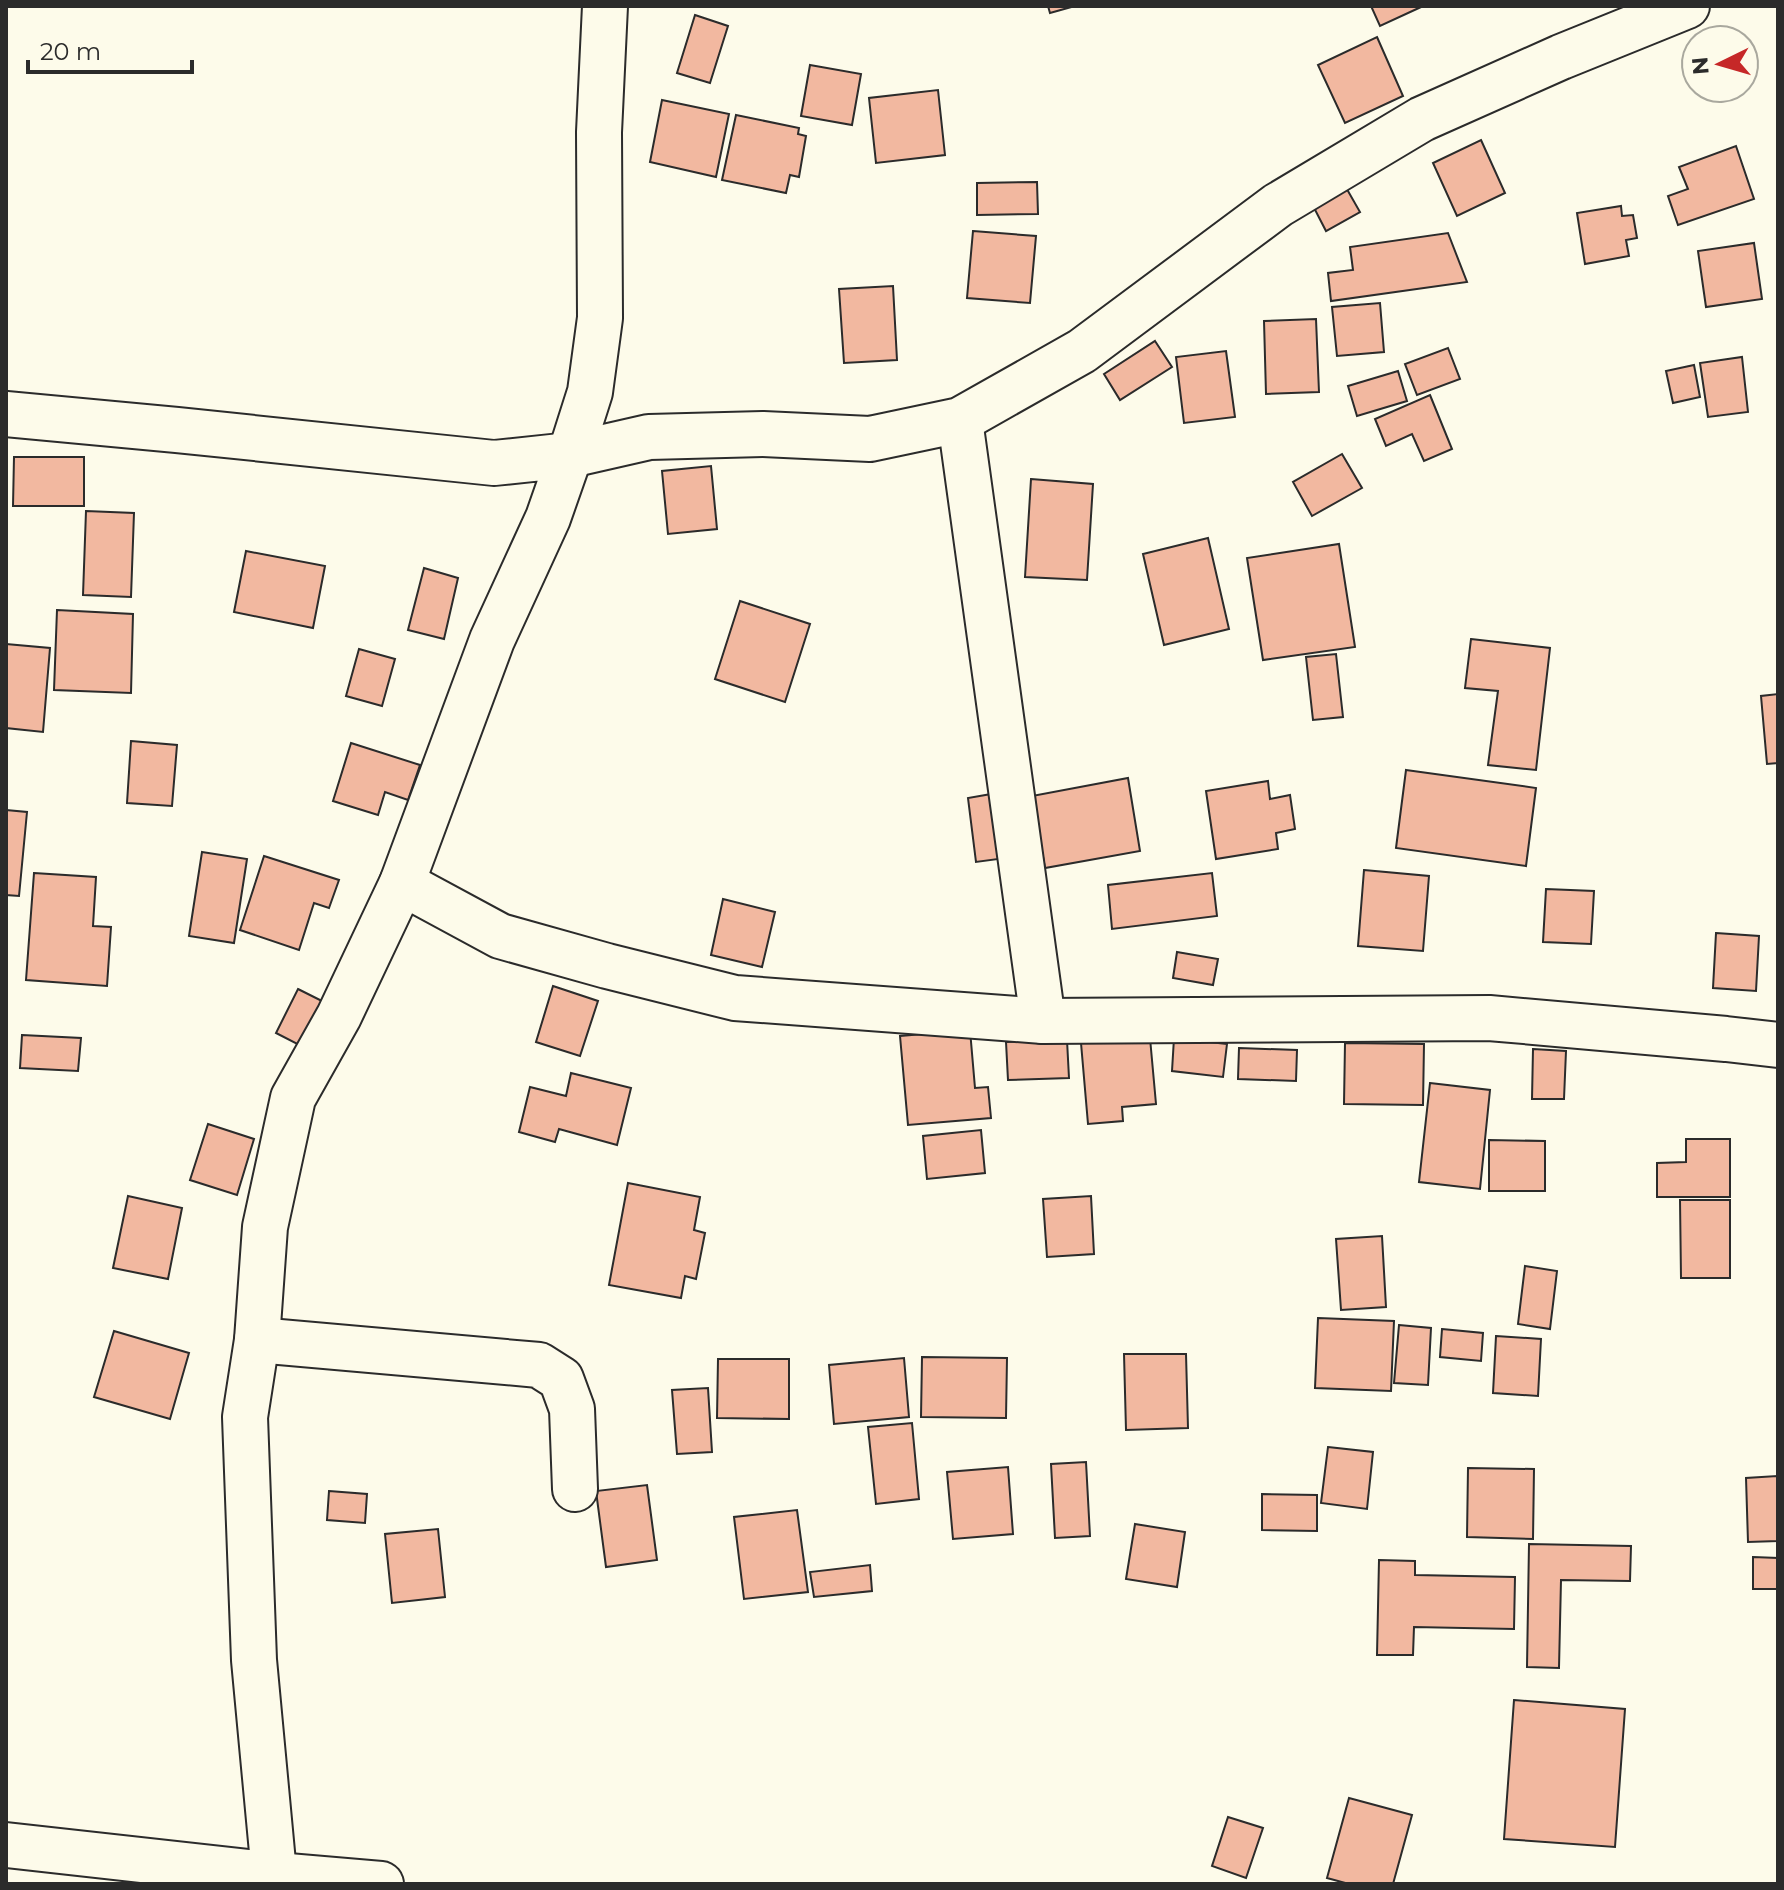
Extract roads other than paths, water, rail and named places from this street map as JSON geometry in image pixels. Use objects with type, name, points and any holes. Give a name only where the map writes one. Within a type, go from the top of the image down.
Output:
[{"type":"street","points":[[276,1880],[254,1660],[245,1417],[257,1340],[265,1227],[293,1098],[339,1016],[402,883],[492,640],[548,518],[590,392],[600,318],[599,132],[605,6]]},
{"type":"street","points":[[6,414],[494,463],[570,455],[649,437],[763,434],[870,439],[960,420],[1082,351],[1278,205],[1422,119],[1561,57],[1687,6]]},
{"type":"street","points":[[960,420],[1043,1021]]},
{"type":"street","points":[[402,883],[500,936],[735,998],[1043,1021],[1489,1018],[1778,1045]]},
{"type":"street","points":[[257,1340],[539,1365],[561,1379],[572,1409],[575,1489]]},
{"type":"street","points":[[6,1845],[276,1880],[381,1884]]}]
